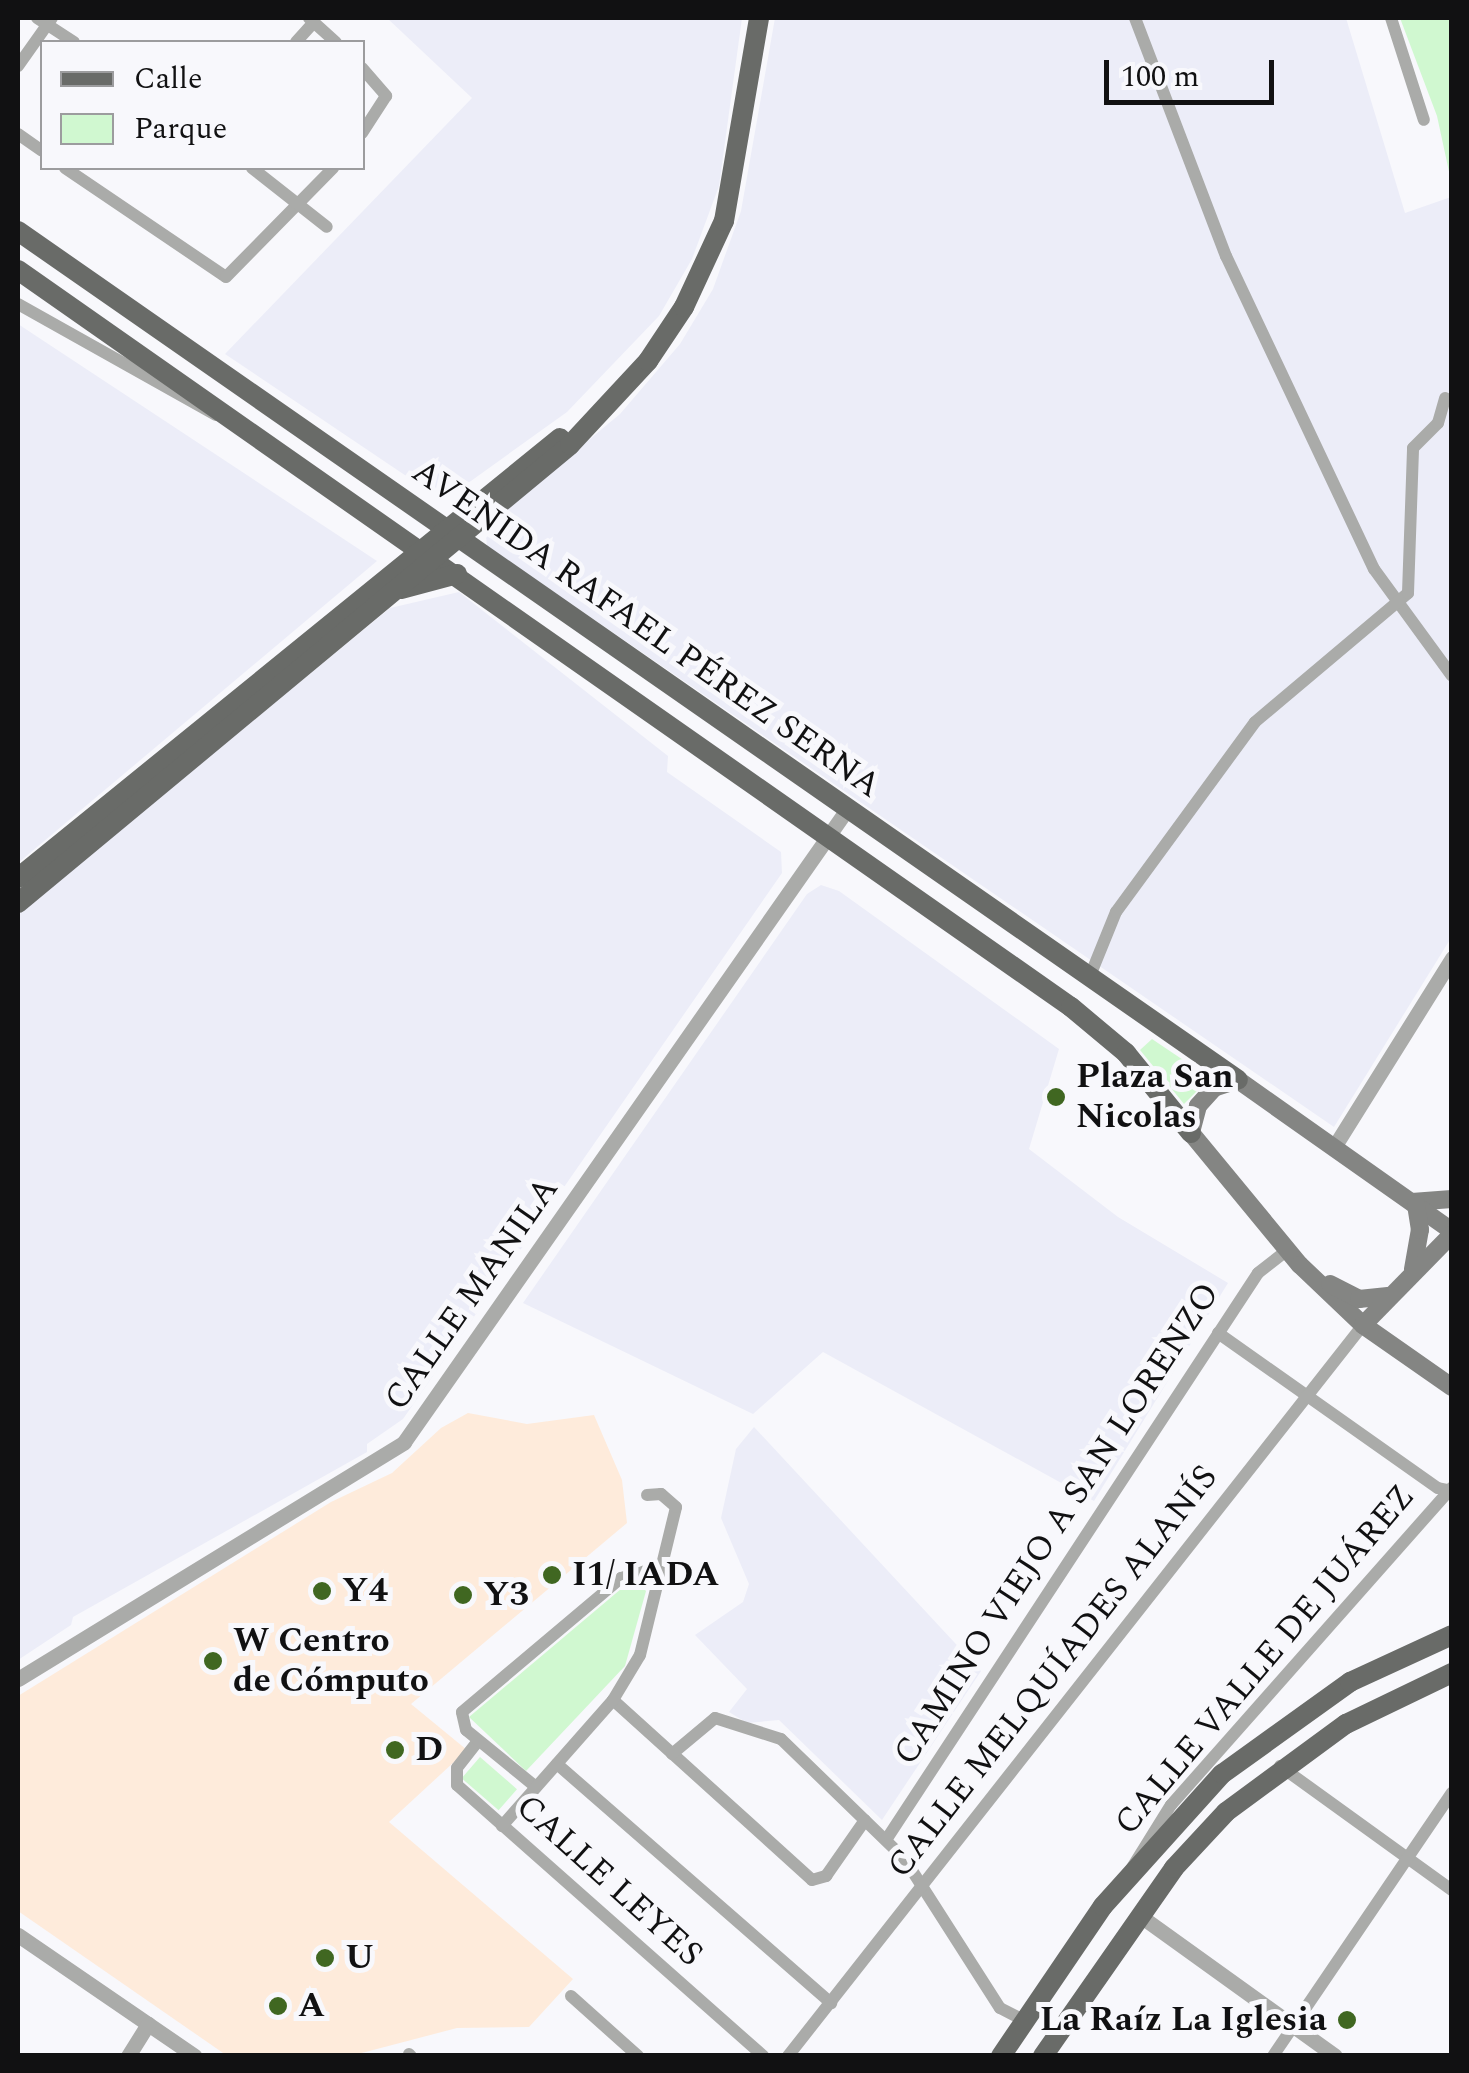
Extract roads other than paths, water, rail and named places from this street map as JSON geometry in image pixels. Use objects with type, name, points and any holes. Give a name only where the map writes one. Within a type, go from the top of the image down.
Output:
[{"type":"main road","points":[[450,533],[495,507],[570,446],[584,426],[648,361],[708,262],[730,200],[759,18]]},
{"type":"main road","name":"AVENIDA RAFAEL PÉREZ SERNA","points":[[18,231],[1238,1080]]},
{"type":"main road","name":"AVENIDA RAFAEL PÉREZ SERNA","points":[[18,270],[830,834],[1110,1038],[1190,1132]]},
{"type":"main road","points":[[18,902],[135,796],[310,654],[554,442],[584,426]]},
{"type":"main road","points":[[492,562],[488,538],[495,507]]},
{"type":"main road","points":[[310,654],[400,589],[427,553]]},
{"type":"main road","points":[[400,589],[457,574]]},
{"type":"main road","points":[[18,878],[135,796]]},
{"type":"main road","points":[[1364,1324],[1412,1269],[1452,1232],[1238,1080],[1207,1093],[1190,1132],[1294,1258],[1364,1324],[1452,1388]]},
{"type":"main road","points":[[1414,1203],[1452,1199]]},
{"type":"main road","points":[[1412,1269],[1420,1230],[1414,1203]]},
{"type":"main road","points":[[1294,1258],[1359,1299],[1388,1296]]},
{"type":"main road","points":[[1001,2056],[1090,1924],[1190,1804],[1262,1741],[1350,1682],[1452,1635]]},
{"type":"main road","points":[[1043,2056],[1112,1952],[1197,1842],[1280,1766],[1346,1724],[1452,1674]]},
{"type":"main road","points":[[1128,1874],[1127,1898],[1139,1916]]},
{"type":"main road","points":[[1090,1924],[1114,1930],[1112,1952]]},
{"type":"street","points":[[1135,18],[1226,256],[1396,604],[1452,676]]},
{"type":"street","points":[[1391,18],[1424,120]]},
{"type":"street","points":[[18,66],[46,20],[71,40]]},
{"type":"street","points":[[312,20],[334,40]]},
{"type":"street","points":[[365,71],[384,88],[385,104],[365,129]]},
{"type":"street","points":[[18,134],[40,150]]},
{"type":"street","points":[[69,170],[216,274],[234,274],[331,170]]},
{"type":"street","points":[[255,170],[327,227]]},
{"type":"street","points":[[18,304],[205,413],[224,413]]},
{"type":"street","points":[[1090,976],[1116,912],[1256,722],[1396,604],[1412,580],[1413,448],[1438,423],[1445,398]]},
{"type":"street","name":"CALLE MANILA","points":[[18,1679],[404,1442],[848,808]]},
{"type":"street","points":[[1334,1147],[1452,958]]},
{"type":"street","name":"CAMINO VIEJO A SAN LORENZO","points":[[886,1840],[1258,1273],[1294,1258]]},
{"type":"street","name":"CALLE MELQUÍADES ALANÍS","points":[[788,2056],[1364,1324]]},
{"type":"street","points":[[1218,1333],[1450,1490]]},
{"type":"street","name":"CALLE VALLE DE JUÁREZ","points":[[1128,1874],[1171,1806],[1450,1490]]},
{"type":"street","points":[[502,1826],[613,1700],[640,1655],[676,1508],[661,1494],[647,1495]]},
{"type":"street","points":[[536,1787],[478,1741],[460,1721],[467,1706],[621,1578],[662,1566]]},
{"type":"street","points":[[613,1700],[812,1880],[826,1876],[865,1820]]},
{"type":"street","points":[[672,1754],[715,1718],[772,1735],[886,1840],[925,1884],[1000,2008],[1024,2021]]},
{"type":"street","name":"CALLE LEYES","points":[[478,1741],[454,1779],[762,2056]]},
{"type":"street","points":[[557,1764],[831,2004]]},
{"type":"street","points":[[1280,1766],[1452,1890]]},
{"type":"street","points":[[1274,2056],[1452,1793]]},
{"type":"street","points":[[1139,1916],[1335,2056]]},
{"type":"street","points":[[18,1935],[194,2056]]},
{"type":"street","points":[[572,1996],[638,2056]]},
{"type":"street","points":[[128,2056],[148,2024]]},
{"type":"place","name":"Plaza San Nicolas","points":[[1056,1097]]},
{"type":"place","name":"I1/ IADA","points":[[552,1575]]},
{"type":"place","name":"Y4","points":[[322,1591]]},
{"type":"place","name":"Y3","points":[[463,1595]]},
{"type":"place","name":"W Centro de Cómputo","points":[[213,1661]]},
{"type":"place","name":"D","points":[[395,1750]]},
{"type":"place","name":"U","points":[[325,1958]]},
{"type":"place","name":"A","points":[[278,2006]]},
{"type":"place","name":"La Raíz La Iglesia","points":[[1347,2020]]}]
